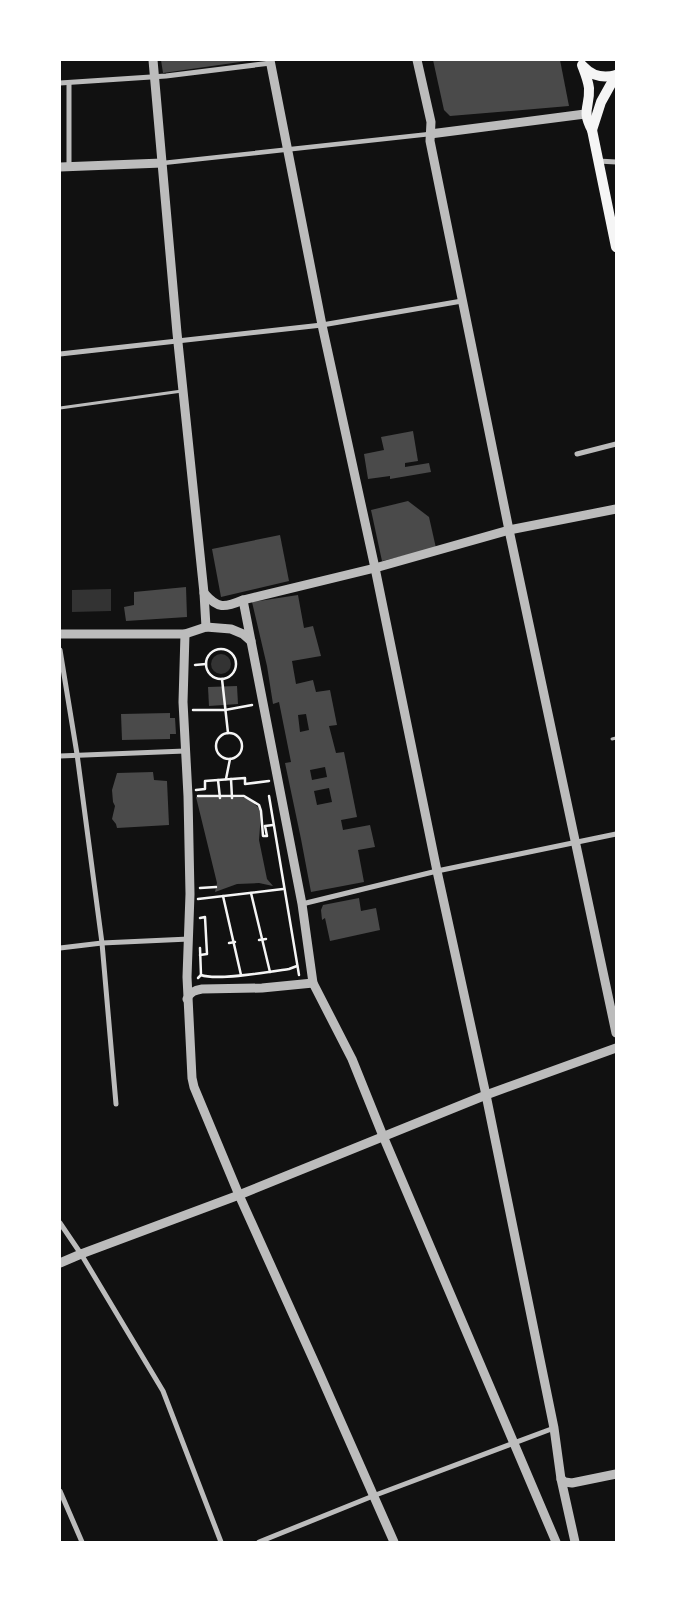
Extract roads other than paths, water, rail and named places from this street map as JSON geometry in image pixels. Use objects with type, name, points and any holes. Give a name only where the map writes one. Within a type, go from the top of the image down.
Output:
[{"type":"main road","points":[[581,63],[594,75],[605,77],[616,75]]},
{"type":"main road","points":[[581,63],[588,80],[589,90],[585,114],[592,130],[616,246]]},
{"type":"main road","points":[[592,130],[600,102],[616,75]]},
{"type":"street","points":[[154,60],[178,342],[206,627]]},
{"type":"street","points":[[417,60],[431,122],[430,141],[462,301],[616,1033]]},
{"type":"street","points":[[60,83],[217,71],[271,62],[322,325],[486,1095],[554,1428],[561,1478],[575,1542]]},
{"type":"street","points":[[69,83],[64,167],[162,163],[430,134],[585,114]]},
{"type":"street","points":[[598,161],[616,162]]},
{"type":"street","points":[[60,354],[322,325],[462,301]]},
{"type":"street","points":[[577,454],[616,444]]},
{"type":"street","points":[[204,593],[212,602],[220,606],[233,604],[374,568],[509,530],[616,509]]},
{"type":"street","points":[[243,600],[302,904],[313,983],[352,1059],[556,1542]]},
{"type":"street","points":[[60,634],[185,634],[206,627],[231,629],[243,634],[251,641]]},
{"type":"street","points":[[185,634],[183,702],[190,894],[187,998],[194,1087],[239,1195],[394,1542]]},
{"type":"street","points":[[60,650],[77,754],[102,943],[116,1104]]},
{"type":"street","points":[[60,756],[185,751]]},
{"type":"street","points":[[302,904],[437,871],[616,834]]},
{"type":"street","points":[[60,948],[102,943],[189,939]]},
{"type":"street","points":[[187,977],[192,983],[202,988]]},
{"type":"street","points":[[187,998],[193,991],[202,988],[262,988],[313,983]]},
{"type":"street","points":[[60,1263],[239,1195],[486,1095],[616,1048]]},
{"type":"street","points":[[60,1223],[82,1254],[163,1390],[221,1542]]},
{"type":"street","points":[[258,1542],[373,1496],[554,1428]]},
{"type":"street","points":[[561,1478],[565,1482],[572,1483],[616,1474]]},
{"type":"street","points":[[565,1496],[568,1487],[572,1483]]},
{"type":"street","points":[[60,1491],[82,1542]]},
{"type":"lane","points":[[60,408],[183,391]]}]
